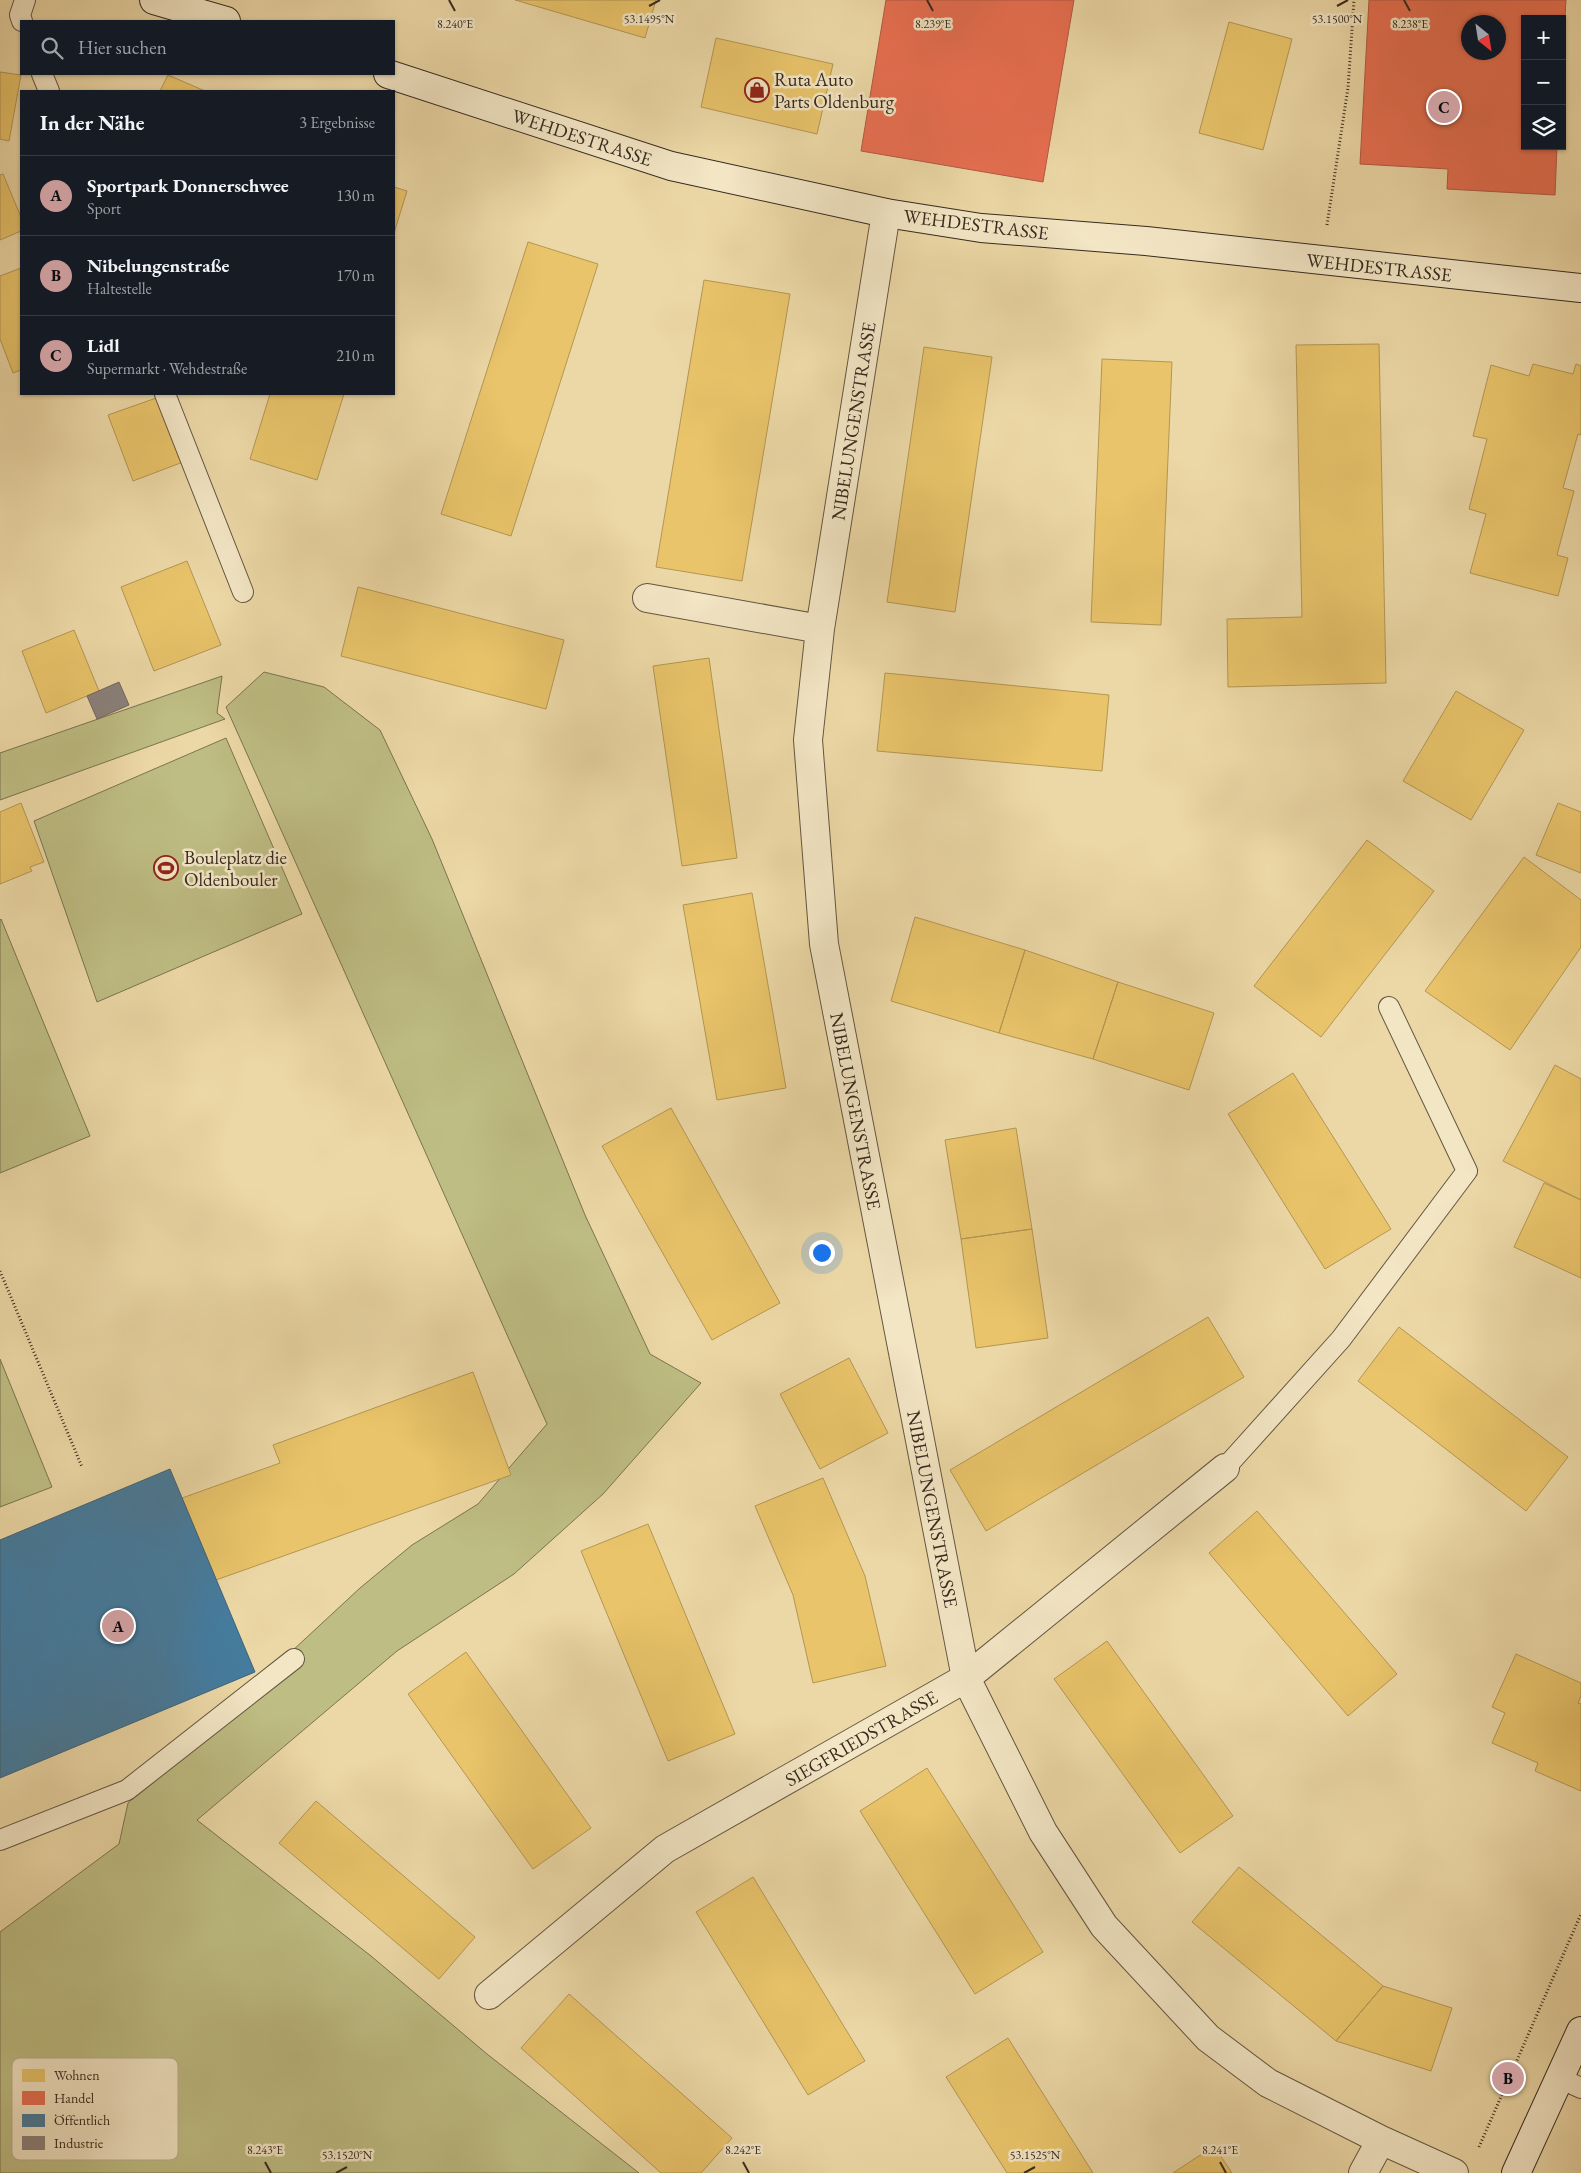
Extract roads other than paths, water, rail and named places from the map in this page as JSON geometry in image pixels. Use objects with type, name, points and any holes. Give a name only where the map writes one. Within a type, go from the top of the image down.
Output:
[{"type":"street","points":[[154,0],[211,12]]},
{"type":"street","name":"WEHDESTRASSE","points":[[391,75],[672,166],[886,213],[981,228],[1146,242],[1581,288]]},
{"type":"street","name":"NIBELUNGENSTRASSE","points":[[886,213],[820,629],[808,740],[824,944],[966,1678],[1043,1832],[1104,1926],[1208,2038],[1268,2083],[1381,2140],[1454,2173]]},
{"type":"street","points":[[647,598],[820,629]]},
{"type":"street","name":"SIEGFRIEDSTRASSE","points":[[489,1995],[666,1849],[966,1678],[1225,1468]]},
{"type":"street","points":[[1516,2173],[1570,2083],[1581,2031]]},
{"type":"street","points":[[1363,2173],[1381,2140]]},
{"type":"lane","points":[[22,20],[20,15],[25,0]]},
{"type":"lane","points":[[42,75],[49,90]]},
{"type":"lane","points":[[165,395],[243,592]]},
{"type":"lane","points":[[1225,1468],[1341,1339],[1467,1170],[1389,1007]]},
{"type":"lane","points":[[0,1840],[127,1790],[294,1658]]},
{"type":"place","name":"Ruta Auto Parts Oldenburg","points":[[757,90]]},
{"type":"place","name":"Lidl","points":[[1444,107]]},
{"type":"place","name":"Bouleplatz die Oldenbouler","points":[[166,868]]},
{"type":"place","name":"Sportpark Donnerschwee","points":[[118,1626]]},
{"type":"place","name":"Nibelungenstraße","points":[[1508,2078]]}]
